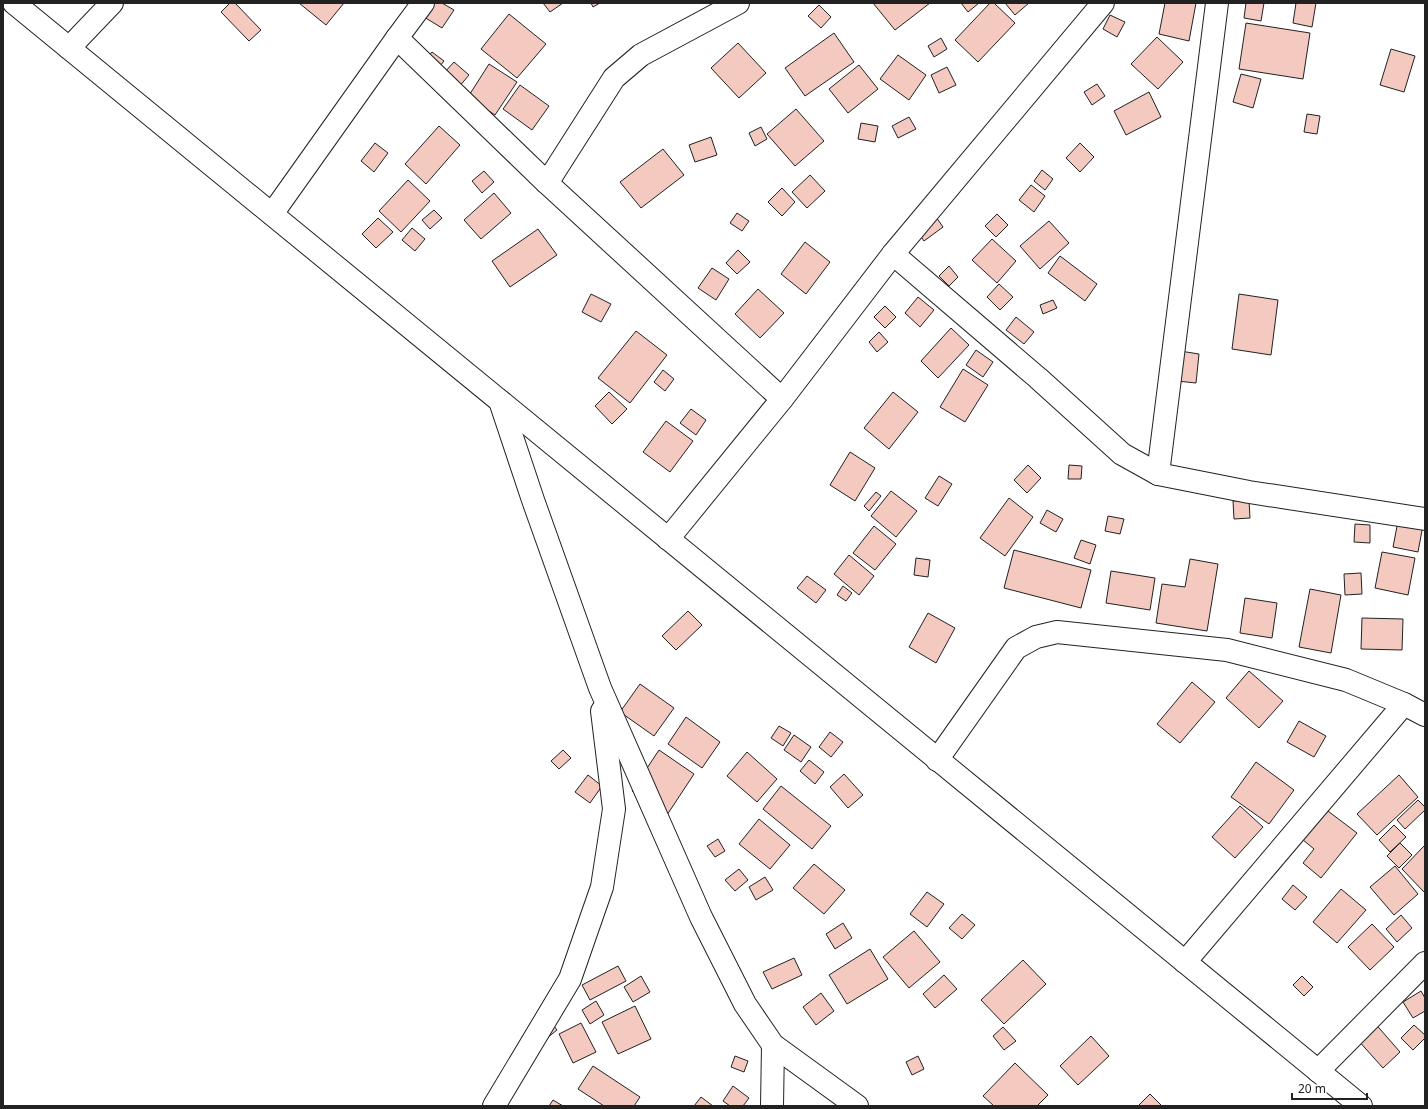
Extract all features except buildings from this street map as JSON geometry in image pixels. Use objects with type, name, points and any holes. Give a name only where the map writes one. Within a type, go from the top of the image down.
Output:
[{"type":"street","points":[[14,3],[1361,1106]]},
{"type":"street","points":[[69,48],[112,3]]},
{"type":"street","points":[[272,214],[423,3]]},
{"type":"street","points":[[547,183],[614,78],[641,55],[738,3]]},
{"type":"street","points":[[668,539],[782,399],[893,254],[1104,3]]},
{"type":"street","points":[[1158,474],[1218,3]]},
{"type":"street","points":[[397,38],[547,183],[782,399]]},
{"type":"street","points":[[893,254],[1038,378],[1122,454],[1158,474],[1249,492],[1425,519]]},
{"type":"street","points":[[500,401],[536,508],[600,688],[701,917],[745,1004],[773,1045],[857,1106]]},
{"type":"street","points":[[937,760],[1016,648],[1036,637],[1057,632],[1226,650],[1346,680],[1404,704],[1425,715]]},
{"type":"street","points":[[494,1106],[570,979],[602,887],[614,809],[600,688]]},
{"type":"street","points":[[1185,962],[1404,704]]},
{"type":"street","points":[[1318,1071],[1425,963]]},
{"type":"street","points":[[772,1106],[773,1045]]}]
